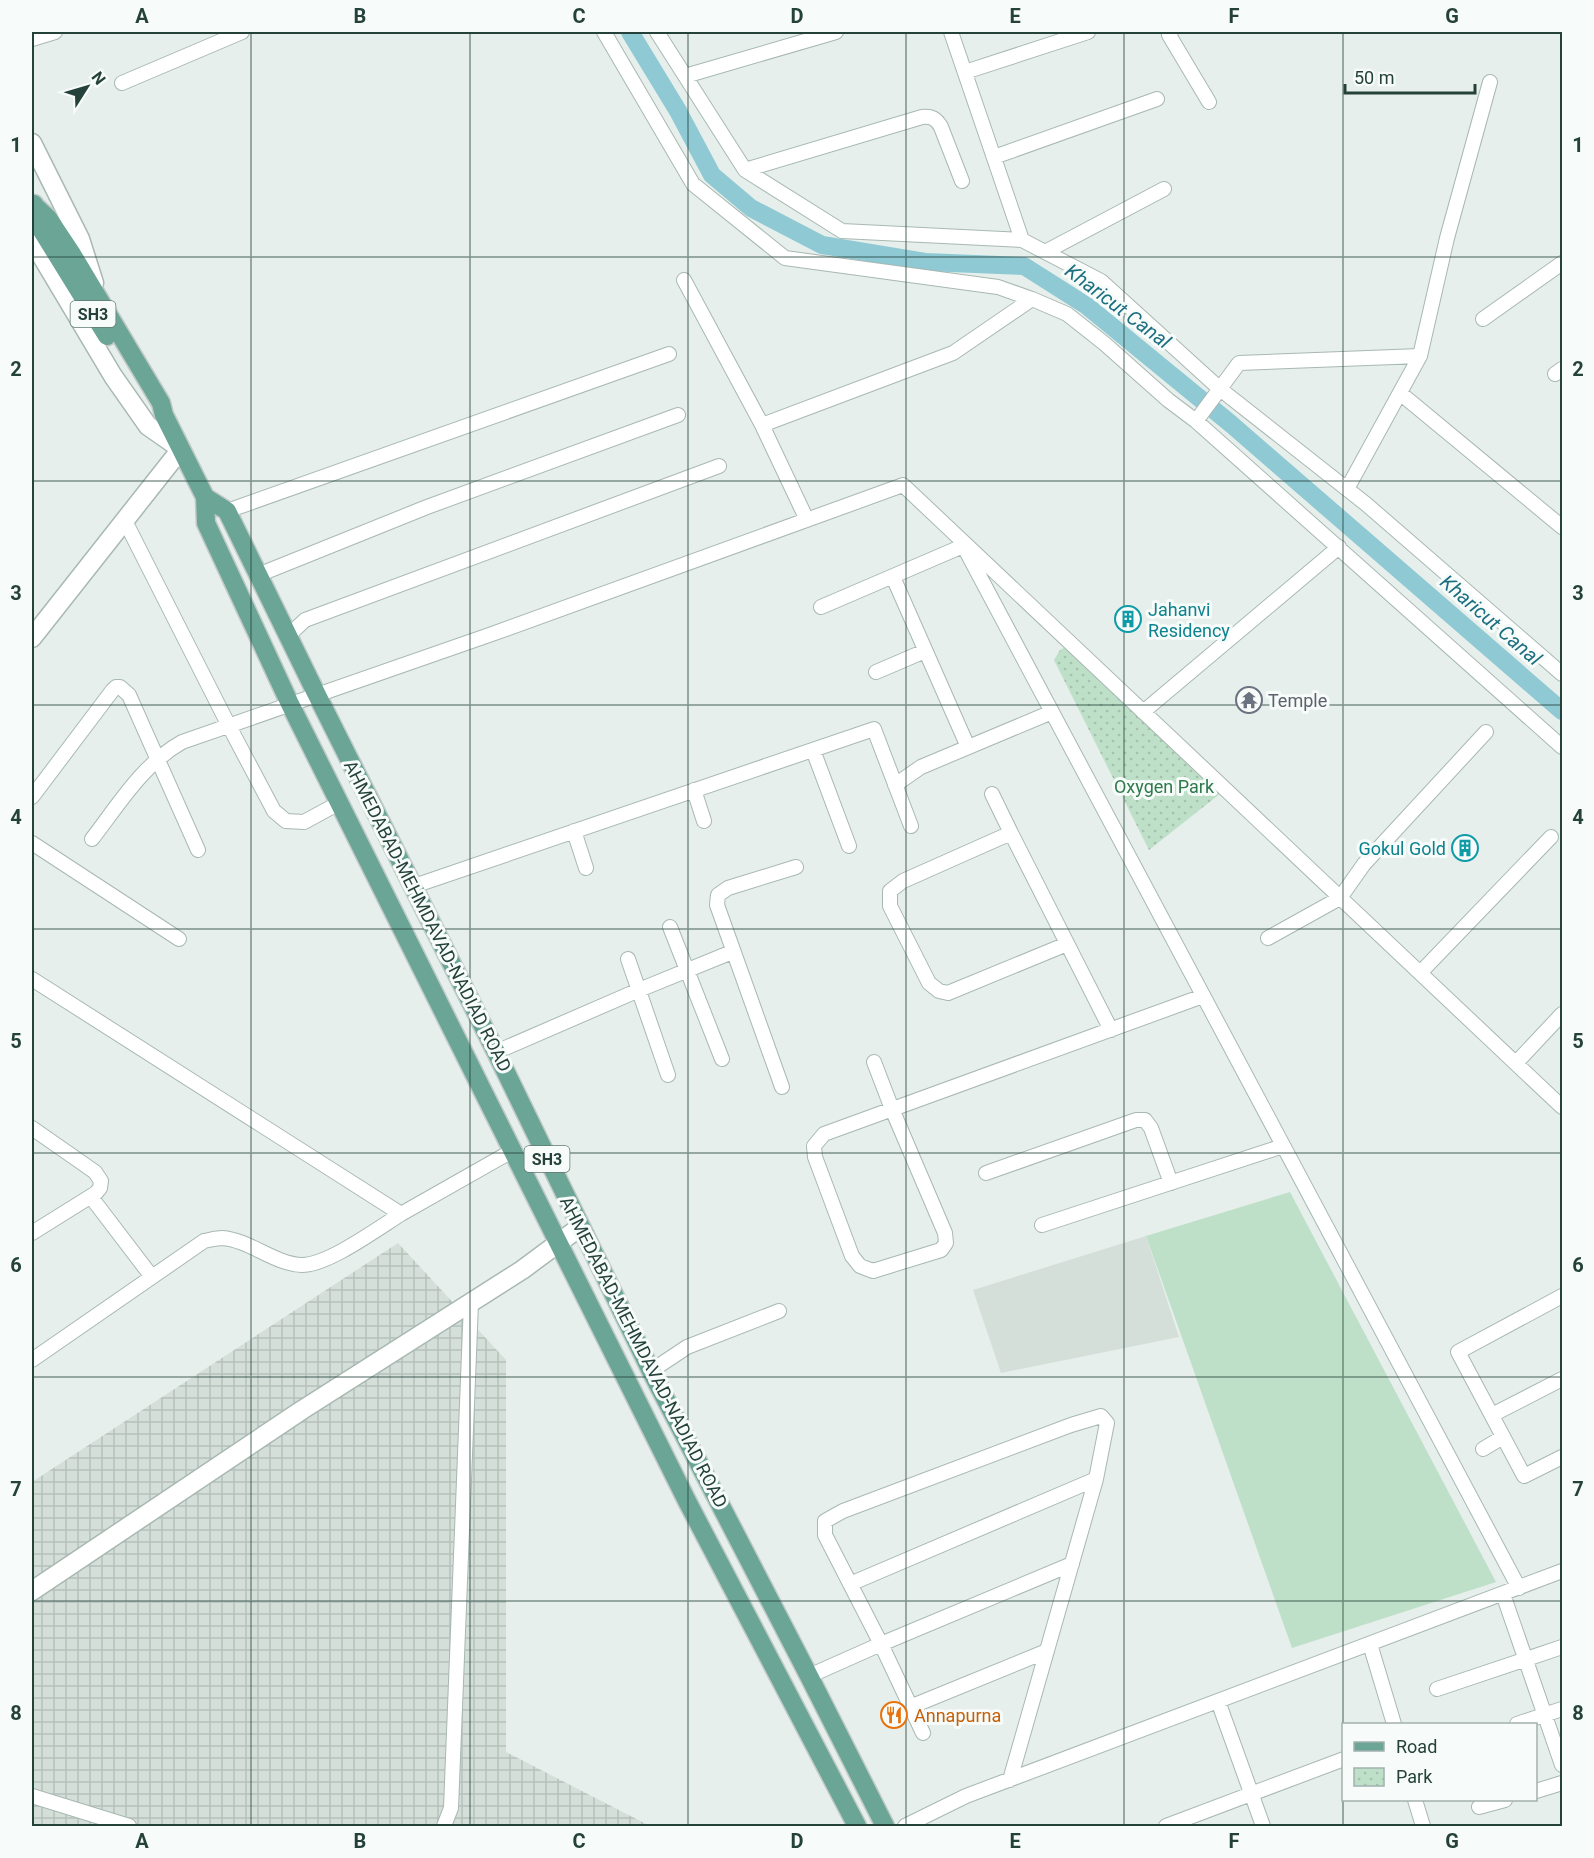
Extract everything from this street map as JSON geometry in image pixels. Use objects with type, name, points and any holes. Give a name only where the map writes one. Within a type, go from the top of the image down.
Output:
[{"type":"main road","points":[[33,203],[48,218],[161,404],[164,415],[205,497],[206,523],[290,705],[687,1501],[857,1827]]},
{"type":"main road","name":"SH3","points":[[33,203],[39,226],[60,261],[152,409],[164,415]]},
{"type":"main road","points":[[205,497],[227,511]]},
{"type":"main road","name":"AHMEDABAD-MEHMDAVAD-NADIAD ROAD","points":[[227,511],[496,1052],[651,1371],[885,1827]]},
{"type":"street","points":[[32,39],[55,32]]},
{"type":"street","points":[[122,83],[242,32]]},
{"type":"street","points":[[604,32],[693,184],[784,258],[998,287],[1067,314],[1105,344],[1167,400],[1196,421],[1563,747]]},
{"type":"street","points":[[657,32],[745,170],[842,231],[1022,240],[1101,282],[1220,389],[1347,489],[1563,674]]},
{"type":"street","points":[[685,76],[836,32]]},
{"type":"street","points":[[951,32],[1022,240]]},
{"type":"street","points":[[965,72],[1088,32]]},
{"type":"street","points":[[1171,32],[1169,35],[1209,102]]},
{"type":"street","points":[[1347,489],[1420,356],[1447,238],[1490,82]]},
{"type":"street","points":[[994,158],[1157,99]]},
{"type":"street","points":[[745,170],[922,117],[930,117],[937,120],[941,127],[962,181]]},
{"type":"street","name":"SH3","points":[[32,142],[80,240],[99,299]]},
{"type":"street","points":[[1045,252],[1164,189]]},
{"type":"street","points":[[32,240],[130,401],[148,426],[181,449],[32,638]]},
{"type":"street","points":[[1483,319],[1563,263]]},
{"type":"street","points":[[684,280],[762,425],[807,520]]},
{"type":"street","points":[[762,425],[953,353],[1032,299]]},
{"type":"street","points":[[227,511],[669,354]]},
{"type":"street","points":[[1196,421],[1239,363],[1420,356]]},
{"type":"street","points":[[1400,393],[1563,527]]},
{"type":"street","points":[[258,575],[427,507],[678,416]]},
{"type":"street","points":[[289,635],[305,620],[719,466]]},
{"type":"street","points":[[92,840],[146,769],[163,752],[182,742],[903,485],[1563,1107]]},
{"type":"street","points":[[124,519],[274,811],[286,821],[304,822],[339,803]]},
{"type":"street","points":[[821,607],[961,542]]},
{"type":"street","points":[[961,542],[1519,1588]]},
{"type":"street","points":[[1143,712],[1339,547]]},
{"type":"street","points":[[892,576],[968,747]]},
{"type":"street","points":[[876,672],[925,651]]},
{"type":"street","points":[[32,797],[116,687],[120,687],[129,695],[198,850]]},
{"type":"street","points":[[895,785],[921,767],[1052,712]]},
{"type":"street","points":[[414,886],[874,729],[911,826]]},
{"type":"street","points":[[1268,938],[1340,898],[1364,864],[1486,732]]},
{"type":"street","points":[[813,750],[849,846]]},
{"type":"street","points":[[694,790],[704,821]]},
{"type":"street","points":[[992,794],[1111,1030]]},
{"type":"street","points":[[574,831],[586,868]]},
{"type":"street","points":[[1011,833],[903,881],[890,891],[890,906],[929,983],[939,991],[948,993],[1067,944]]},
{"type":"street","points":[[1420,973],[1551,837]]},
{"type":"street","points":[[32,843],[179,939]]},
{"type":"street","points":[[782,1087],[717,905],[718,895],[728,888],[795,867]]},
{"type":"street","points":[[670,927],[722,1059]]},
{"type":"street","points":[[496,1052],[732,952]]},
{"type":"street","points":[[628,959],[668,1075]]},
{"type":"street","points":[[32,979],[401,1214]]},
{"type":"street","points":[[874,1062],[892,1109],[945,1233],[946,1243],[941,1250],[873,1271],[860,1266],[852,1256],[815,1157],[814,1146],[824,1134],[892,1109],[1111,1030],[1203,996]]},
{"type":"street","points":[[1515,1063],[1563,1014]]},
{"type":"street","points":[[986,1173],[1136,1120],[1145,1120],[1151,1128],[1171,1183]]},
{"type":"street","points":[[32,1128],[95,1172],[101,1181],[100,1188],[91,1197],[32,1233]]},
{"type":"street","points":[[1042,1225],[1283,1146]]},
{"type":"street","points":[[32,1360],[204,1241],[221,1238],[236,1241],[274,1257],[301,1265],[323,1261],[512,1151]]},
{"type":"street","points":[[91,1197],[152,1277]]},
{"type":"street","points":[[32,1591],[302,1410],[522,1270],[580,1227]]},
{"type":"street","points":[[1562,1296],[1458,1352],[1524,1476],[1563,1457]]},
{"type":"street","points":[[444,1827],[451,1808],[471,1303]]},
{"type":"street","points":[[651,1371],[687,1347],[779,1311]]},
{"type":"street","points":[[1492,1415],[1563,1380]]},
{"type":"street","points":[[922,1733],[881,1644],[825,1536],[825,1521],[843,1511],[1071,1425],[1101,1416],[1107,1423],[1096,1479],[1010,1780]]},
{"type":"street","points":[[1483,1449],[1503,1437]]},
{"type":"street","points":[[850,1584],[1096,1479]]},
{"type":"street","points":[[809,1676],[1072,1564]]},
{"type":"street","points":[[905,1827],[966,1796],[1563,1571]]},
{"type":"street","points":[[1503,1594],[1563,1765]]},
{"type":"street","points":[[1370,1644],[1393,1723]]},
{"type":"street","points":[[1437,1689],[1563,1647]]},
{"type":"street","points":[[910,1707],[1047,1651]]},
{"type":"street","points":[[1218,1701],[1263,1827]]},
{"type":"street","points":[[1523,1723],[1563,1709]]},
{"type":"street","points":[[1166,1827],[1342,1760]]},
{"type":"street","points":[[1537,1791],[1563,1783]]},
{"type":"street","points":[[32,1796],[129,1827]]},
{"type":"street","points":[[1415,1801],[1422,1827]]},
{"type":"street","points":[[1479,1807],[1501,1801]]},
{"type":"shaded area","points":[[1146,1236],[1179,1337],[1001,1373],[973,1290]]},
{"type":"shaded area","points":[[398,1243],[506,1360],[506,1752],[650,1826],[32,1826],[32,1482]]},
{"type":"green space","name":"Oxygen Park","points":[[1071,644],[1226,789],[1149,850],[1054,660],[1060,650]]},
{"type":"green space","points":[[1290,1192],[1496,1582],[1292,1648],[1146,1236]]},
{"type":"waterway","name":"Kharicut Canal","points":[[630,32],[678,111],[712,175],[751,208],[822,245],[925,262],[1024,266],[1087,306],[1231,424],[1562,711]]},
{"type":"place","name":"Jahanvi Residency","points":[[1128,619]]},
{"type":"place","name":"Temple","points":[[1249,700]]},
{"type":"place","name":"Gokul Gold","points":[[1465,848]]},
{"type":"place","name":"Annapurna","points":[[894,1715]]}]
